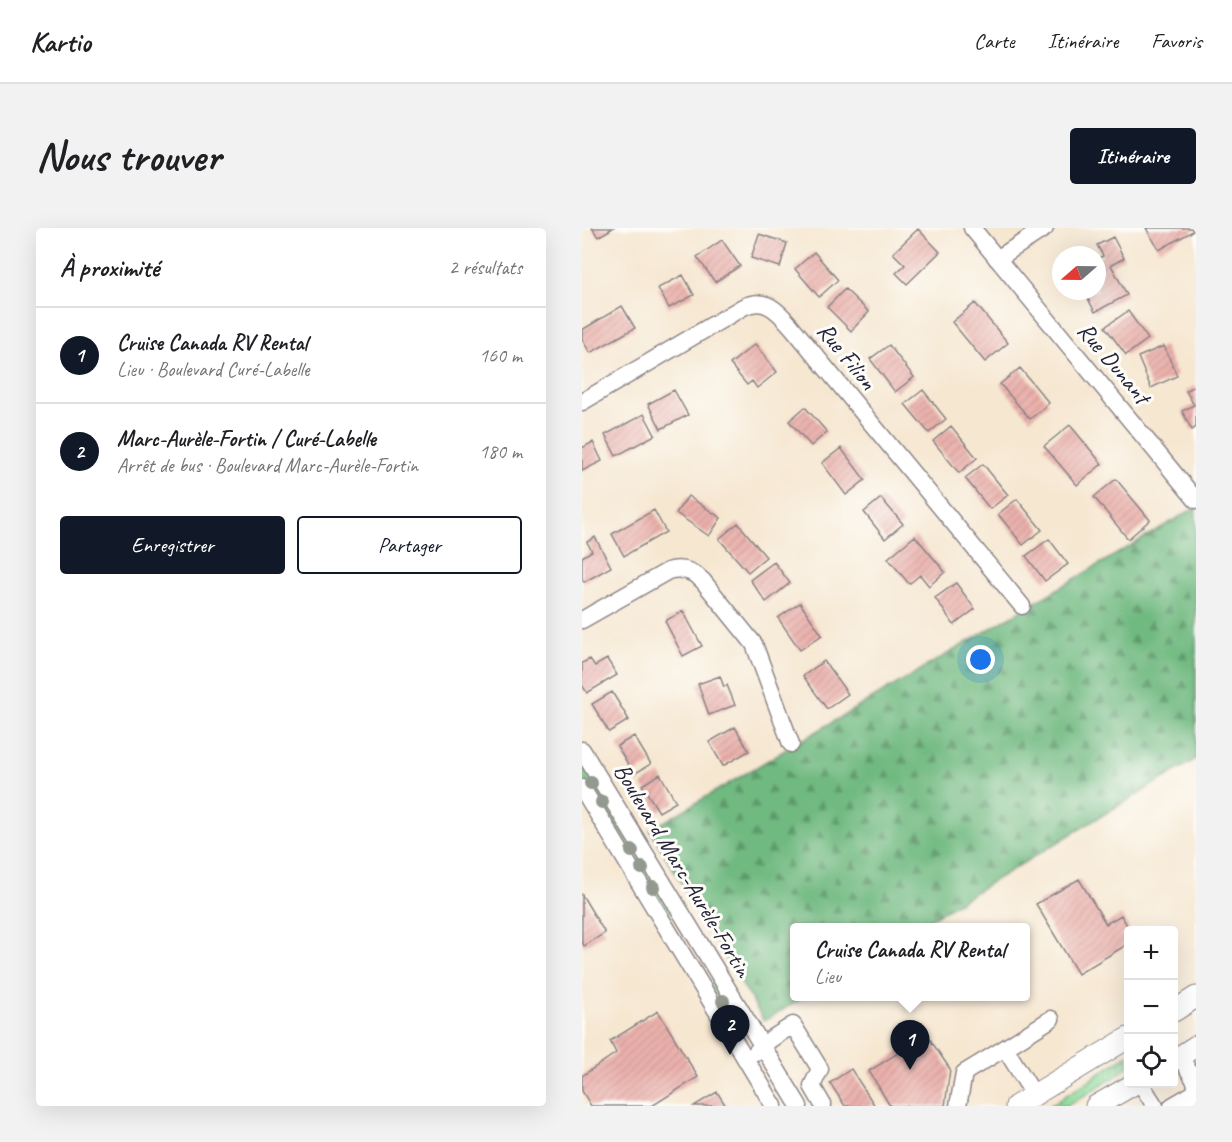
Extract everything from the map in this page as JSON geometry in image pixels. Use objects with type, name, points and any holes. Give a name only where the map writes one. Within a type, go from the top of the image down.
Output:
[{"type":"main road","points":[[1178,1008],[1196,997]]},
{"type":"main road","points":[[1016,1106],[1124,1040]]},
{"type":"main road","points":[[1096,1106],[1126,1088]]},
{"type":"street","name":"Rue Dunant","points":[[972,228],[1196,500]]},
{"type":"street","points":[[998,259],[1045,228]]},
{"type":"street","name":"Rue Filion","points":[[582,402],[743,307],[755,302],[768,304],[792,327],[1022,606]]},
{"type":"street","points":[[582,620],[668,571],[681,569],[693,573],[703,580],[754,645],[791,744]]},
{"type":"street","name":"Boulevard Marc-Aurèle-Fortin","points":[[582,750],[799,1106]]},
{"type":"street","name":"Boulevard Marc-Aurèle-Fortin","points":[[582,788],[774,1106]]},
{"type":"street","points":[[957,1106],[964,1073],[1051,1019]]},
{"type":"street","points":[[746,1060],[794,1025],[820,1069],[812,1086],[823,1106]]},
{"type":"street","points":[[1005,1048],[1034,1095]]},
{"type":"street","points":[[1172,1106],[1195,1092],[1196,1083],[1183,1054]]},
{"type":"street","points":[[1144,1088],[1155,1106]]},
{"type":"green space","points":[[1196,507],[1196,759],[924,923],[790,923],[790,1001],[797,1001],[764,1021],[650,830]]},
{"type":"green space","points":[[582,764],[670,909],[669,912],[665,911],[582,775]]},
{"type":"green space","points":[[714,981],[743,1029],[738,1032],[709,984]]},
{"type":"green space","points":[[1124,1058],[1124,1069],[1115,1077],[1067,1106],[1050,1106]]},
{"type":"building","points":[[592,228],[613,228],[598,237]]},
{"type":"building","points":[[1146,228],[1191,228],[1193,231],[1159,250]]},
{"type":"building","points":[[918,229],[940,252],[907,284],[896,273],[905,265],[893,253]]},
{"type":"building","points":[[759,234],[787,243],[780,267],[751,258]]},
{"type":"building","points":[[1113,237],[1124,258],[1111,265],[1127,295],[1095,312],[1089,300],[1106,300],[1106,246],[1097,245]]},
{"type":"building","points":[[722,240],[740,266],[715,282],[697,257]]},
{"type":"building","points":[[814,252],[838,280],[819,297],[795,269]]},
{"type":"building","points":[[683,275],[694,295],[669,308],[658,288]]},
{"type":"building","points":[[845,289],[869,312],[851,331],[827,307]]},
{"type":"building","points":[[975,303],[1008,343],[985,362],[952,322]]},
{"type":"building","points":[[622,306],[635,328],[590,353],[582,339],[582,330]]},
{"type":"building","points":[[1128,311],[1148,339],[1126,355],[1105,327]]},
{"type":"building","points":[[755,344],[777,372],[757,388],[752,381],[747,385],[730,364]]},
{"type":"building","points":[[889,345],[914,377],[895,392],[870,359]]},
{"type":"building","points":[[1164,346],[1177,376],[1151,388],[1138,357]]},
{"type":"building","points":[[1020,368],[1049,403],[1030,419],[1000,384]]},
{"type":"building","points":[[1196,385],[1196,427],[1192,430],[1182,411],[1194,405],[1186,391]]},
{"type":"building","points":[[674,390],[688,415],[661,429],[648,404]]},
{"type":"building","points":[[923,390],[946,419],[929,433],[905,404]]},
{"type":"building","points":[[805,407],[827,432],[811,446],[789,421]]},
{"type":"building","points":[[644,414],[655,435],[616,456],[605,435]]},
{"type":"building","points":[[1070,425],[1102,464],[1077,485],[1044,446]]},
{"type":"building","points":[[951,426],[977,458],[959,473],[933,441]]},
{"type":"building","points":[[593,442],[602,461],[582,471],[582,448]]},
{"type":"building","points":[[841,448],[865,480],[846,495],[822,463]]},
{"type":"building","points":[[983,464],[1008,495],[990,509],[965,478]]},
{"type":"building","points":[[1116,479],[1150,520],[1128,539],[1094,497]]},
{"type":"building","points":[[688,496],[721,518],[709,536],[676,513]]},
{"type":"building","points":[[881,498],[903,524],[885,539],[864,512]]},
{"type":"building","points":[[1017,499],[1042,530],[1023,545],[998,514]]},
{"type":"building","points":[[654,510],[666,532],[624,556],[612,534]]},
{"type":"building","points":[[738,523],[766,557],[748,572],[719,539]]},
{"type":"building","points":[[915,536],[945,572],[929,586],[920,575],[909,584],[888,558]]},
{"type":"building","points":[[595,537],[611,567],[584,582],[582,557],[592,551],[587,542]]},
{"type":"building","points":[[1049,539],[1068,564],[1045,581],[1026,556]]},
{"type":"building","points":[[774,562],[790,583],[766,602],[750,580]]},
{"type":"building","points":[[956,583],[975,609],[954,625],[935,598]]},
{"type":"building","points":[[800,603],[822,635],[800,650],[778,618]]},
{"type":"building","points":[[683,611],[702,646],[683,656],[665,621]]},
{"type":"building","points":[[590,659],[595,666],[607,659],[617,675],[587,693],[582,685],[582,663]]},
{"type":"building","points":[[824,661],[848,694],[827,709],[803,676]]},
{"type":"building","points":[[720,676],[724,687],[727,685],[735,705],[709,715],[698,684]]},
{"type":"building","points":[[612,692],[629,720],[609,732],[592,704]]},
{"type":"building","points":[[735,727],[749,751],[723,766],[709,742]]},
{"type":"building","points":[[634,736],[651,764],[634,774],[617,746]]},
{"type":"building","points":[[660,774],[676,802],[659,812],[642,785]]},
{"type":"building","points":[[1079,879],[1106,924],[1121,915],[1128,926],[1124,926],[1124,946],[1078,974],[1036,904]]},
{"type":"building","points":[[582,895],[605,933],[584,946],[582,942]]},
{"type":"building","points":[[658,1011],[698,1077],[652,1106],[591,1106],[582,1091],[582,1076],[616,1053],[610,1041]]},
{"type":"building","points":[[927,1035],[950,1069],[945,1106],[890,1106],[869,1071]]},
{"type":"building","points":[[851,1069],[875,1106],[845,1106],[830,1083]]},
{"type":"building","points":[[717,1092],[726,1106],[694,1106]]},
{"type":"place","name":"Marc-Aurèle-Fortin / Curé-Labelle","points":[[730,1055]]},
{"type":"place","name":"Cruise Canada RV Rental","points":[[910,1070]]}]
